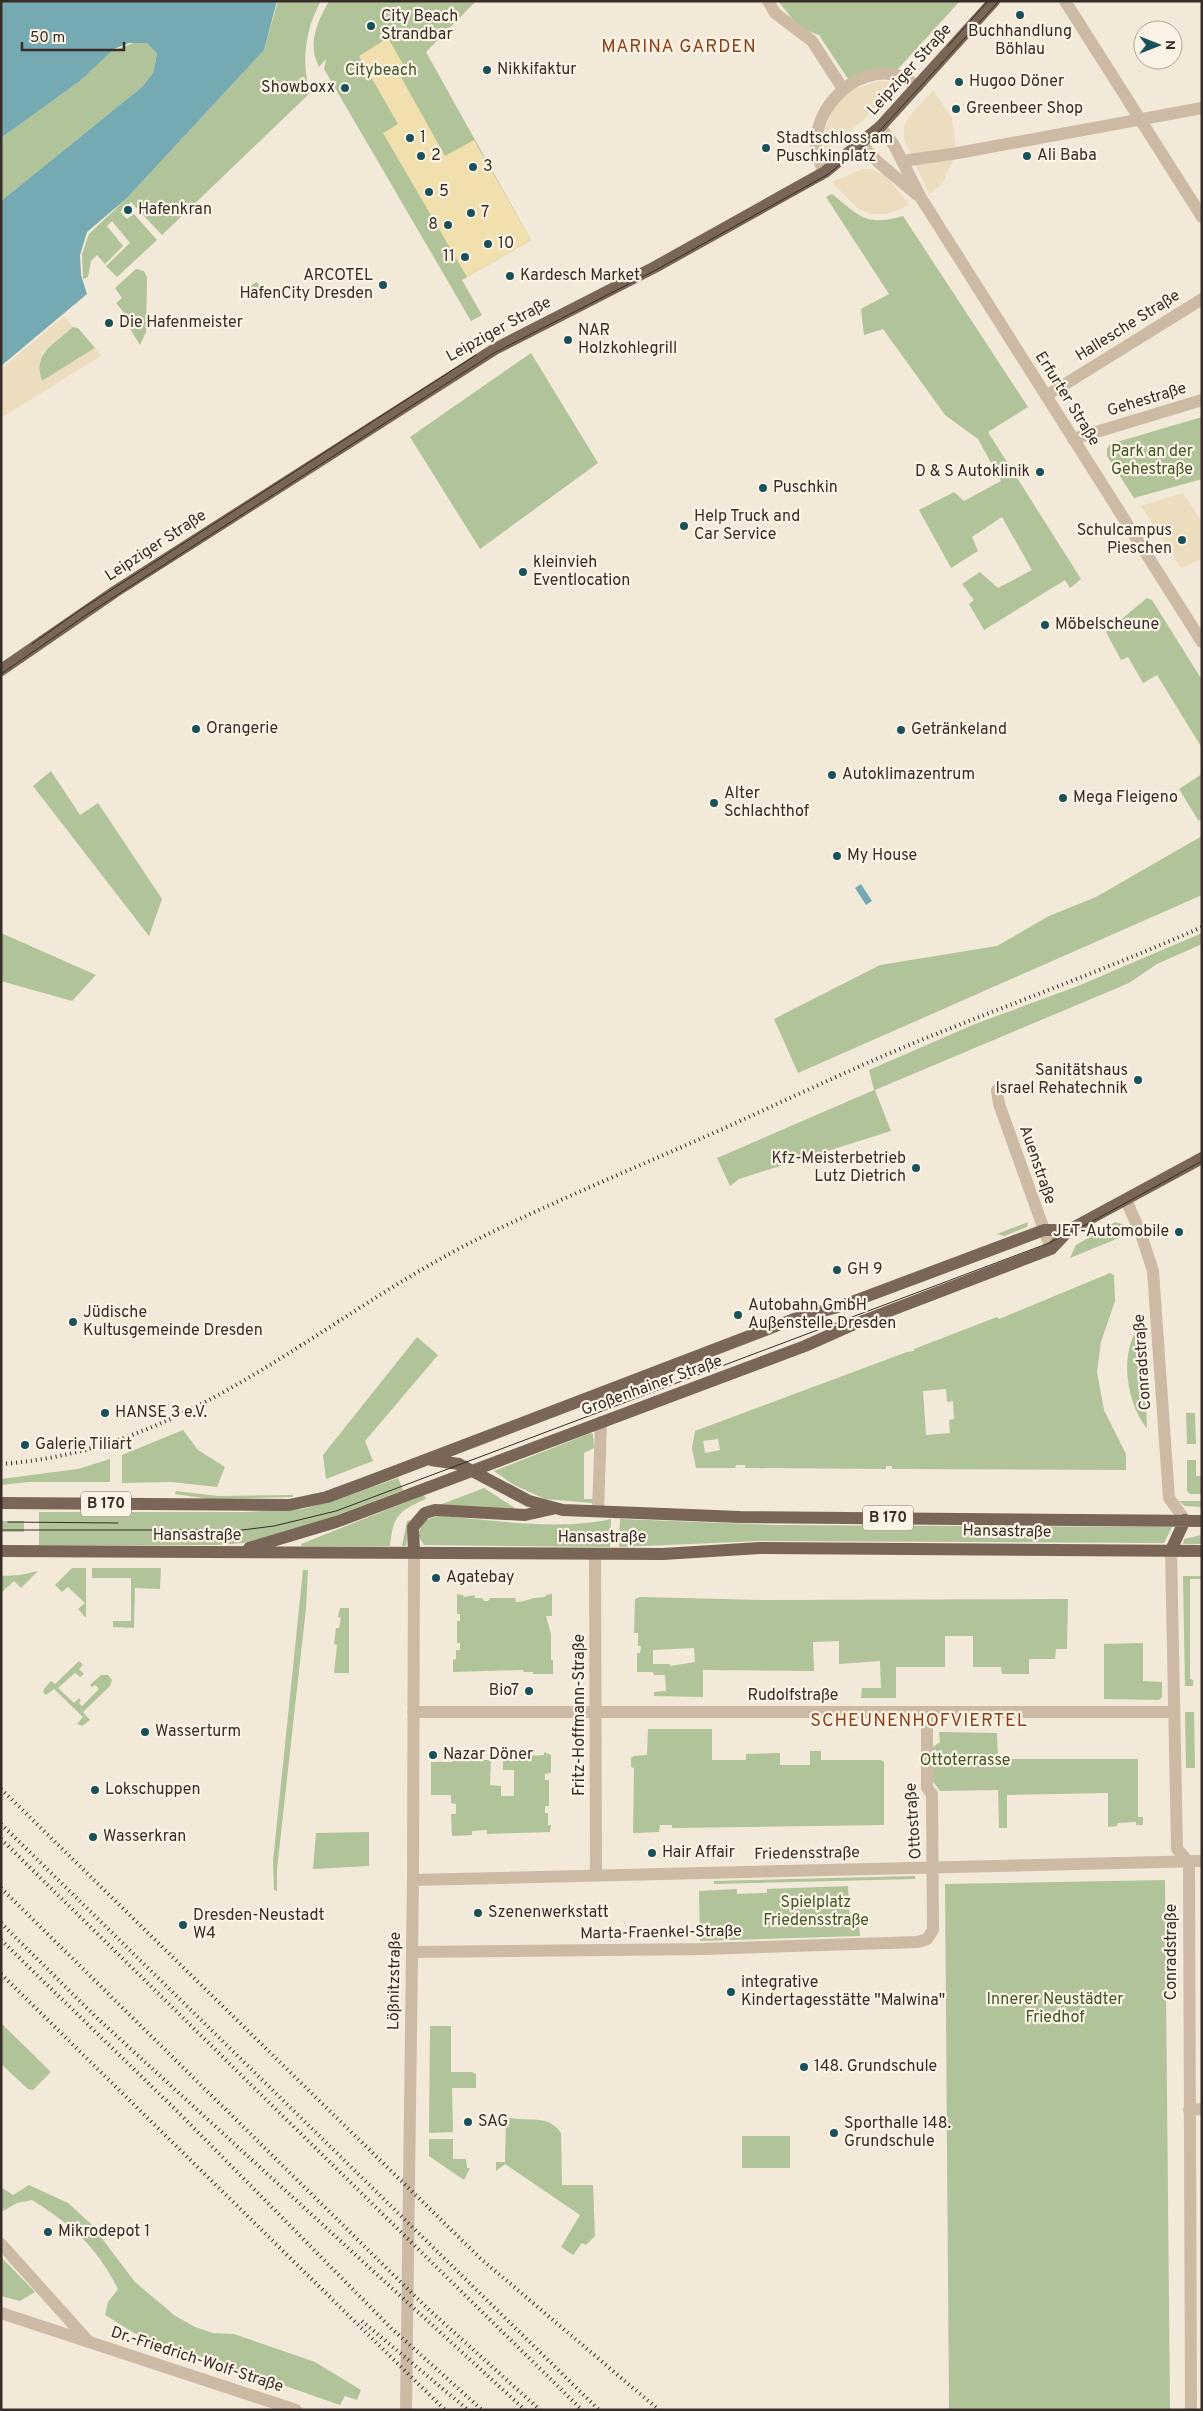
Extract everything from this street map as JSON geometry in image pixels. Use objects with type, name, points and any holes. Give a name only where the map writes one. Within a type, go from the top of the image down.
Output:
[{"type":"main road","name":"Leipziger Straße","points":[[1,670],[116,591],[494,349],[655,266],[825,172],[862,144],[880,127],[994,1]]},
{"type":"main road","name":"Großenhainer Straße","points":[[235,1552],[336,1522],[805,1346],[850,1326],[1051,1249],[1069,1230],[1202,1158]]},
{"type":"main road","name":"Großenhainer Straße","points":[[423,1460],[794,1319],[842,1306],[1044,1230],[1069,1230]]},
{"type":"main road","name":"Hansastraße","points":[[1,1503],[289,1504],[327,1497],[423,1460],[450,1462],[474,1470],[499,1486],[529,1501],[554,1509],[740,1517],[1202,1521]]},
{"type":"main road","points":[[414,1553],[413,1527],[425,1513],[435,1510],[525,1515],[554,1509]]},
{"type":"main road","points":[[1171,1550],[1185,1520]]},
{"type":"main road","name":"Hansastraße","points":[[1,1551],[595,1554],[663,1554],[760,1548],[1202,1551]]},
{"type":"street","points":[[768,1],[776,13],[812,41],[843,88]]},
{"type":"street","points":[[1065,1],[1202,217]]},
{"type":"street","points":[[825,172],[817,148],[818,127],[828,105],[843,88],[855,81],[885,74],[908,80],[917,86]]},
{"type":"street","points":[[903,161],[958,153],[1202,108]]},
{"type":"street","name":"Erfurter Straße","points":[[880,127],[894,145],[921,198],[1202,642]]},
{"type":"street","name":"Erfurter Straße","points":[[862,144],[878,162],[921,198]]},
{"type":"street","name":"Hallesche Straße","points":[[1046,396],[1202,299]]},
{"type":"street","name":"Gehestraße","points":[[1073,439],[1202,400]]},
{"type":"street","name":"Auenstraße","points":[[997,1090],[999,1104],[1051,1249]]},
{"type":"street","name":"Conradstraße","points":[[1126,1200],[1141,1234],[1153,1271],[1168,1498],[1185,1520]]},
{"type":"street","name":"Hansastraße","points":[[598,1511],[602,1422]]},
{"type":"street","points":[[1171,1550],[1177,1849],[1189,1862]]},
{"type":"street","name":"Lößnitzstraße","points":[[406,2410],[413,1880],[414,1553]]},
{"type":"street","name":"Fritz-Hoffmann-Straße","points":[[595,1554],[596,1876]]},
{"type":"street","name":"Rudolfstraße","points":[[413,1712],[1173,1712]]},
{"type":"street","name":"Ottostraße","points":[[927,1712],[927,1788],[932,1794],[933,1868]]},
{"type":"street","name":"Friedensstraße","points":[[413,1880],[1202,1861]]},
{"type":"street","name":"Conradstraße","points":[[1189,1862],[1195,2110],[1196,2359],[1191,2410]]},
{"type":"street","name":"Marta-Fraenkel-Straße","points":[[412,1952],[703,1949],[918,1942],[926,1939],[933,1930],[933,1868]]},
{"type":"street","name":"Dr.-Friedrich-Wolf-Straße","points":[[1,2244],[88,2342]]},
{"type":"street","name":"Dr.-Friedrich-Wolf-Straße","points":[[1,2313],[296,2410]]},
{"type":"green space","points":[[278,1],[321,1],[311,23],[306,46],[305,58],[310,93],[162,235],[131,202],[120,212],[127,219],[134,214],[157,240],[117,277],[106,266],[130,243],[112,221],[107,226],[123,246],[105,264],[97,255],[91,261],[88,277],[83,279],[82,254],[89,234],[127,198],[264,50]]},
{"type":"green space","name":"Citybeach","points":[[329,1],[476,1],[426,52],[531,240],[462,280],[482,315],[471,321],[324,69],[326,59],[319,67],[315,58],[315,33]]},
{"type":"green space","points":[[778,1],[960,1],[898,69],[870,70],[848,79],[819,35],[800,28]]},
{"type":"green space","points":[[136,42],[147,43],[157,54],[153,73],[142,87],[1,201],[1,138],[80,81],[110,52]]},
{"type":"green space","points":[[832,194],[857,214],[871,220],[903,216],[1028,407],[988,432],[1081,579],[1070,588],[1065,580],[984,630],[969,604],[974,600],[962,584],[980,572],[998,588],[1032,570],[1002,517],[972,537],[978,551],[951,568],[919,510],[954,492],[964,501],[1001,481],[978,439],[945,415],[883,329],[864,335],[861,309],[889,294],[826,197]]},
{"type":"green space","points":[[136,269],[144,271],[147,277],[146,332],[140,345],[130,329],[134,325],[116,303],[122,298],[115,288]]},
{"type":"green space","points":[[257,282],[263,291],[250,299],[244,290]]},
{"type":"green space","points":[[73,327],[78,328],[95,348],[42,381],[39,372],[42,356],[47,349]]},
{"type":"green space","points":[[531,353],[598,463],[480,549],[410,437]]},
{"type":"green space","name":"Park an der Gehestraße","points":[[1202,417],[1202,479],[1134,498],[1107,456],[1107,449],[1110,444]]},
{"type":"green space","points":[[1147,598],[1152,600],[1202,680],[1202,748],[1157,675],[1143,683],[1128,657],[1121,660],[1106,632]]},
{"type":"green space","points":[[51,771],[80,815],[98,803],[162,899],[149,936],[33,786]]},
{"type":"green space","points":[[1202,774],[1202,821],[1198,820],[1179,789]]},
{"type":"green space","points":[[1202,836],[1202,895],[798,1073],[774,1019],[880,965],[997,946],[1049,916],[1096,897]]},
{"type":"green space","points":[[1,933],[96,975],[72,1001],[1,981]]},
{"type":"green space","points":[[1202,933],[1202,944],[1157,964],[1129,983],[875,1090],[891,1131],[739,1179],[730,1186],[717,1158],[874,1090],[869,1070],[975,1024],[1078,986]]},
{"type":"green space","points":[[1028,1222],[1027,1227],[1004,1236],[997,1234]]},
{"type":"green space","points":[[1115,1222],[1125,1225],[1131,1233],[1070,1258],[1076,1245]]},
{"type":"green space","points":[[1110,1273],[1114,1275],[1115,1301],[1101,1342],[1097,1372],[1104,1410],[1126,1454],[1126,1470],[892,1469],[892,1466],[886,1466],[886,1469],[745,1468],[745,1465],[736,1465],[735,1468],[696,1468],[692,1448],[695,1431],[914,1351],[914,1349],[997,1317],[999,1319]],"holes":[[[946,1389],[947,1402],[953,1401],[954,1419],[949,1420],[950,1433],[926,1435],[923,1391]],[[718,1439],[720,1450],[705,1453],[703,1441]]]},
{"type":"green space","points":[[1143,1320],[1147,1429],[1139,1417],[1134,1404],[1129,1390],[1127,1375],[1127,1360],[1130,1346],[1135,1332]]},
{"type":"green space","points":[[417,1337],[438,1355],[365,1441],[373,1461],[326,1479],[323,1455]]},
{"type":"green space","points":[[1186,1413],[1195,1413],[1196,1444],[1187,1444]]},
{"type":"green space","points":[[183,1430],[198,1450],[225,1467],[217,1487],[171,1482],[122,1483],[122,1455]]},
{"type":"green space","points":[[591,1433],[593,1434],[594,1448],[584,1453],[584,1499],[593,1499],[593,1503],[545,1499],[514,1485],[494,1471]]},
{"type":"green space","points":[[110,1459],[110,1482],[28,1482],[1,1485],[1,1479],[78,1469]]},
{"type":"green space","points":[[1187,1460],[1196,1460],[1196,1476],[1202,1476],[1202,1494],[1190,1494],[1187,1491]]},
{"type":"green space","points":[[398,1478],[403,1490],[303,1528],[257,1542],[217,1545],[39,1545],[39,1512],[244,1512],[303,1509],[342,1498]]},
{"type":"green space","points":[[484,1488],[515,1508],[513,1510],[437,1506]]},
{"type":"green space","points":[[176,1491],[218,1496],[293,1495],[293,1497],[210,1499],[175,1494]]},
{"type":"green space","points":[[424,1495],[426,1499],[409,1507],[399,1515],[393,1527],[390,1546],[302,1546],[301,1544]]},
{"type":"green space","points":[[1179,1501],[1202,1501],[1202,1507],[1185,1506]]},
{"type":"green space","points":[[441,1516],[548,1524],[570,1524],[611,1519],[610,1547],[424,1545],[419,1537],[423,1524],[428,1519]]},
{"type":"green space","points":[[620,1519],[777,1525],[1172,1527],[1164,1543],[760,1541],[619,1547]]},
{"type":"green space","points":[[410,1520],[406,1546],[402,1546],[407,1521]]},
{"type":"green space","points":[[1,1521],[24,1521],[24,1532],[1,1532]]},
{"type":"green space","points":[[1202,1535],[1202,1544],[1183,1544],[1184,1539]]},
{"type":"green space","points":[[72,1568],[86,1568],[86,1618],[78,1609],[85,1603],[68,1587],[62,1592],[55,1585]]},
{"type":"green space","points":[[92,1568],[161,1568],[160,1589],[135,1588],[134,1628],[113,1627],[113,1621],[131,1621],[131,1578],[92,1578]]},
{"type":"green space","points":[[303,1570],[308,1570],[306,1608],[277,1869],[277,1891],[274,1890],[273,1861]]},
{"type":"green space","points":[[38,1571],[21,1588],[14,1581],[1,1593],[1,1576],[20,1575]]},
{"type":"green space","points":[[1183,1576],[1202,1576],[1202,1579],[1190,1579],[1190,1679],[1193,1680],[1193,1686],[1185,1686]]},
{"type":"green space","points":[[457,1594],[464,1597],[474,1595],[475,1598],[482,1598],[484,1601],[488,1601],[490,1598],[515,1598],[516,1602],[552,1594],[552,1616],[546,1616],[551,1634],[553,1674],[533,1674],[533,1672],[524,1672],[523,1670],[453,1672],[453,1660],[456,1659],[456,1650],[460,1650],[460,1643],[457,1643],[457,1621],[460,1621],[460,1614],[457,1614]]},
{"type":"green space","points":[[640,1597],[762,1600],[1068,1599],[1067,1649],[1056,1649],[1055,1659],[1029,1659],[1029,1674],[1002,1674],[1001,1667],[973,1667],[973,1636],[945,1636],[945,1667],[896,1667],[896,1698],[861,1698],[862,1688],[881,1688],[880,1661],[839,1664],[839,1641],[813,1642],[814,1671],[703,1670],[703,1697],[654,1696],[654,1692],[666,1691],[665,1675],[654,1675],[653,1672],[637,1672],[637,1653],[640,1653],[641,1646],[638,1646],[638,1633],[634,1633],[635,1599]],"holes":[[[694,1648],[695,1662],[670,1666],[670,1664],[653,1664],[653,1650]]]},
{"type":"green space","points":[[340,1608],[349,1608],[349,1673],[334,1673],[337,1645],[334,1644],[336,1628],[339,1628],[341,1618],[338,1617]]},
{"type":"green space","points":[[1143,1643],[1143,1681],[1162,1682],[1162,1697],[1159,1700],[1104,1699],[1104,1644]]},
{"type":"green space","points":[[79,1661],[83,1665],[79,1669],[84,1674],[80,1677],[75,1673],[58,1688],[74,1703],[79,1698],[81,1701],[79,1703],[82,1706],[99,1689],[95,1685],[92,1687],[90,1685],[101,1675],[108,1675],[112,1680],[110,1686],[83,1712],[90,1720],[82,1726],[77,1724],[83,1717],[54,1689],[46,1695],[43,1692],[51,1681],[55,1684]]},
{"type":"green space","points":[[1185,1712],[1194,1712],[1195,1768],[1186,1768]]},
{"type":"green space","points":[[648,1729],[712,1729],[712,1760],[746,1760],[746,1754],[780,1753],[780,1765],[810,1765],[810,1751],[821,1751],[821,1760],[881,1760],[884,1762],[884,1825],[672,1828],[672,1825],[660,1825],[659,1832],[633,1833],[634,1768],[631,1767],[631,1758],[647,1755]]},
{"type":"green space","name":"Ottoterrasse","points":[[939,1732],[997,1733],[998,1759],[1138,1759],[1138,1817],[1143,1817],[1143,1825],[1136,1825],[1136,1822],[1118,1823],[1117,1826],[1108,1827],[1108,1793],[1007,1795],[1007,1828],[999,1828],[998,1790],[940,1791],[932,1780],[932,1748],[940,1742]]},
{"type":"green space","points":[[544,1752],[551,1755],[551,1773],[545,1774],[545,1780],[549,1780],[549,1806],[545,1806],[545,1813],[548,1813],[548,1825],[551,1825],[550,1832],[487,1834],[487,1830],[472,1831],[472,1835],[452,1836],[451,1814],[456,1814],[456,1804],[451,1803],[451,1795],[431,1795],[431,1762],[452,1762],[454,1755],[481,1756],[482,1760],[491,1760],[490,1785],[501,1786],[501,1796],[514,1796],[514,1770],[503,1770],[503,1758],[524,1760],[525,1756],[544,1755]]},
{"type":"green space","points":[[369,1832],[369,1866],[313,1869],[316,1833]]},
{"type":"green space","points":[[915,1876],[915,1879],[714,1884],[714,1881]]},
{"type":"green space","name":"Innerer Neustädter Friedhof","points":[[1165,1880],[1170,2410],[949,2410],[945,1884]]},
{"type":"green space","name":"Spielplatz Friedensstraße","points":[[848,1886],[850,1925],[859,1925],[860,1936],[700,1941],[699,1891],[737,1889],[737,1894],[767,1893],[767,1889]]},
{"type":"green space","points":[[1,2023],[51,2072],[33,2090],[28,2089],[1,2064]]},
{"type":"green space","points":[[430,2026],[451,2026],[451,2072],[472,2072],[476,2074],[476,2088],[452,2088],[453,2132],[429,2133]]},
{"type":"green space","points":[[506,2117],[543,2121],[556,2127],[561,2133],[562,2185],[593,2185],[595,2236],[586,2245],[582,2243],[573,2255],[561,2247],[580,2215],[505,2164],[496,2171],[496,2162],[505,2162]]},
{"type":"green space","points":[[742,2136],[790,2136],[790,2168],[742,2168]]},
{"type":"green space","points":[[429,2139],[453,2139],[453,2159],[466,2159],[467,2168],[470,2168],[464,2180],[429,2156]]},
{"type":"green space","points":[[29,2185],[68,2203],[91,2224],[135,2282],[174,2315],[195,2327],[213,2333],[234,2334],[315,2362],[361,2390],[357,2400],[345,2396],[340,2405],[134,2333],[105,2315],[108,2302],[118,2289],[101,2261],[82,2238],[32,2200],[17,2203],[3,2211],[1,2209],[1,2187],[13,2195]]},
{"type":"green space","points":[[1,2257],[35,2292],[20,2301],[1,2296]]},
{"type":"sand","points":[[388,38],[408,73],[401,77],[445,156],[474,140],[531,240],[467,277],[383,133],[398,124],[359,56]]},
{"type":"shaded area","points":[[879,81],[898,82],[863,120],[824,153],[824,132],[831,113],[840,100],[852,90]]},
{"type":"shaded area","points":[[933,90],[952,118],[956,149],[911,155],[904,139],[904,126],[909,117]]},
{"type":"shaded area","points":[[955,156],[942,184],[929,194],[914,162]]},
{"type":"shaded area","points":[[863,169],[871,169],[885,175],[910,205],[887,214],[872,214],[858,209],[832,182]]},
{"type":"shaded area","points":[[64,316],[73,327],[42,353],[39,369],[42,381],[95,348],[101,356],[1,418],[1,369]]},
{"type":"shaded area","name":"Schulcampus Pieschen","points":[[1183,493],[1202,522],[1202,558],[1181,568],[1141,506]]},
{"type":"water","points":[[1,1],[277,1],[264,50],[127,198],[87,232],[80,255],[81,275],[87,294],[1,366],[1,201],[142,87],[153,73],[157,54],[147,43],[129,43],[114,49],[80,81],[1,138]]},
{"type":"water","points":[[861,884],[872,901],[866,905],[855,888]]},
{"type":"tram line","points":[[948,46],[988,1]]},
{"type":"tram line","points":[[1,674],[89,613],[494,353],[656,270],[827,175],[873,138],[999,1]]},
{"type":"tram line","points":[[32,644],[83,608],[476,355]]},
{"type":"tram line","points":[[1,1530],[242,1530],[274,1526],[336,1511],[1049,1243],[1202,1161]]},
{"type":"tram line","points":[[8,1522],[118,1523]]},
{"type":"railway","points":[[1,1464],[71,1453],[136,1433],[197,1406],[255,1374],[427,1266],[517,1220],[904,1047],[1100,970],[1202,927]]},
{"type":"railway","points":[[1,1789],[480,2258],[659,2410]]},
{"type":"railway","points":[[1,1824],[599,2410]]},
{"type":"railway","points":[[1,1839],[582,2410]]},
{"type":"railway","points":[[1,1888],[426,2307],[540,2410]]},
{"type":"railway","points":[[1,1923],[97,2018],[525,2410]]},
{"type":"railway","points":[[1,1940],[179,2113],[391,2328],[482,2410]]},
{"type":"railway","points":[[1,1974],[445,2410]]},
{"type":"railway","points":[[362,2321],[468,2410]]},
{"type":"place","name":"Buchhandlung Böhlau","points":[[1020,15]]},
{"type":"place","name":"City Beach Strandbar","points":[[371,26]]},
{"type":"place","name":"Nikkifaktur","points":[[487,70]]},
{"type":"place","name":"Hugoo Döner","points":[[959,82]]},
{"type":"place","name":"Showboxx","points":[[345,88]]},
{"type":"place","name":"Greenbeer Shop","points":[[956,109]]},
{"type":"place","name":"1","points":[[410,138]]},
{"type":"place","name":"Stadtschloss am Puschkinplatz","points":[[766,148]]},
{"type":"place","name":"2","points":[[421,156]]},
{"type":"place","name":"Ali Baba","points":[[1027,156]]},
{"type":"place","name":"3","points":[[473,167]]},
{"type":"place","name":"5","points":[[429,192]]},
{"type":"place","name":"Hafenkran","points":[[128,210]]},
{"type":"place","name":"7","points":[[471,213]]},
{"type":"place","name":"8","points":[[448,225]]},
{"type":"place","name":"10","points":[[488,244]]},
{"type":"place","name":"11","points":[[465,257]]},
{"type":"place","name":"Kardesch Market","points":[[510,276]]},
{"type":"place","name":"ARCOTEL HafenCity Dresden","points":[[383,285]]},
{"type":"place","name":"Die Hafenmeister","points":[[109,323]]},
{"type":"place","name":"NAR Holzkohlegrill","points":[[568,340]]},
{"type":"place","name":"D & S Autoklinik","points":[[1040,472]]},
{"type":"place","name":"Puschkin","points":[[763,488]]},
{"type":"place","name":"Help Truck and Car Service","points":[[684,526]]},
{"type":"place","name":"Schulcampus Pieschen","points":[[1182,540]]},
{"type":"place","name":"kleinvieh Eventlocation","points":[[523,572]]},
{"type":"place","name":"Möbelscheune","points":[[1045,625]]},
{"type":"place","name":"Orangerie","points":[[196,729]]},
{"type":"place","name":"Getränkeland","points":[[901,730]]},
{"type":"place","name":"Autoklimazentrum","points":[[832,775]]},
{"type":"place","name":"Mega Fleigeno","points":[[1063,798]]},
{"type":"place","name":"Alter Schlachthof","points":[[714,803]]},
{"type":"place","name":"My House","points":[[837,856]]},
{"type":"place","name":"Sanitätshaus Israel Rehatechnik","points":[[1138,1080]]},
{"type":"place","name":"Kfz-Meisterbetrieb Lutz Dietrich","points":[[916,1168]]},
{"type":"place","name":"JET-Automobile","points":[[1179,1232]]},
{"type":"place","name":"GH 9","points":[[837,1270]]},
{"type":"place","name":"Autobahn GmbH Außenstelle Dresden","points":[[738,1315]]},
{"type":"place","name":"Jüdische Kultusgemeinde Dresden","points":[[73,1322]]},
{"type":"place","name":"HANSE 3 e.V.","points":[[105,1413]]},
{"type":"place","name":"Galerie Tiliart","points":[[25,1445]]},
{"type":"place","name":"Agatebay","points":[[436,1578]]},
{"type":"place","name":"Bio7","points":[[529,1691]]},
{"type":"place","name":"Wasserturm","points":[[145,1732]]},
{"type":"place","name":"Nazar Döner","points":[[433,1755]]},
{"type":"place","name":"Lokschuppen","points":[[95,1790]]},
{"type":"place","name":"Wasserkran","points":[[93,1837]]},
{"type":"place","name":"Hair Affair","points":[[652,1853]]},
{"type":"place","name":"Szenenwerkstatt","points":[[478,1913]]},
{"type":"place","name":"Dresden-Neustadt W4","points":[[183,1925]]},
{"type":"place","name":"integrative Kindertagesstätte \"Malwina\"","points":[[731,1992]]},
{"type":"place","name":"148. Grundschule","points":[[804,2067]]},
{"type":"place","name":"SAG","points":[[468,2122]]},
{"type":"place","name":"Sporthalle 148. Grundschule","points":[[834,2133]]},
{"type":"place","name":"Mikrodepot 1","points":[[48,2232]]},
{"type":"district","name":"MARINA GARDEN","points":[[679,47]]},
{"type":"district","name":"SCHEUNENHOFVIERTEL","points":[[919,1721]]}]
